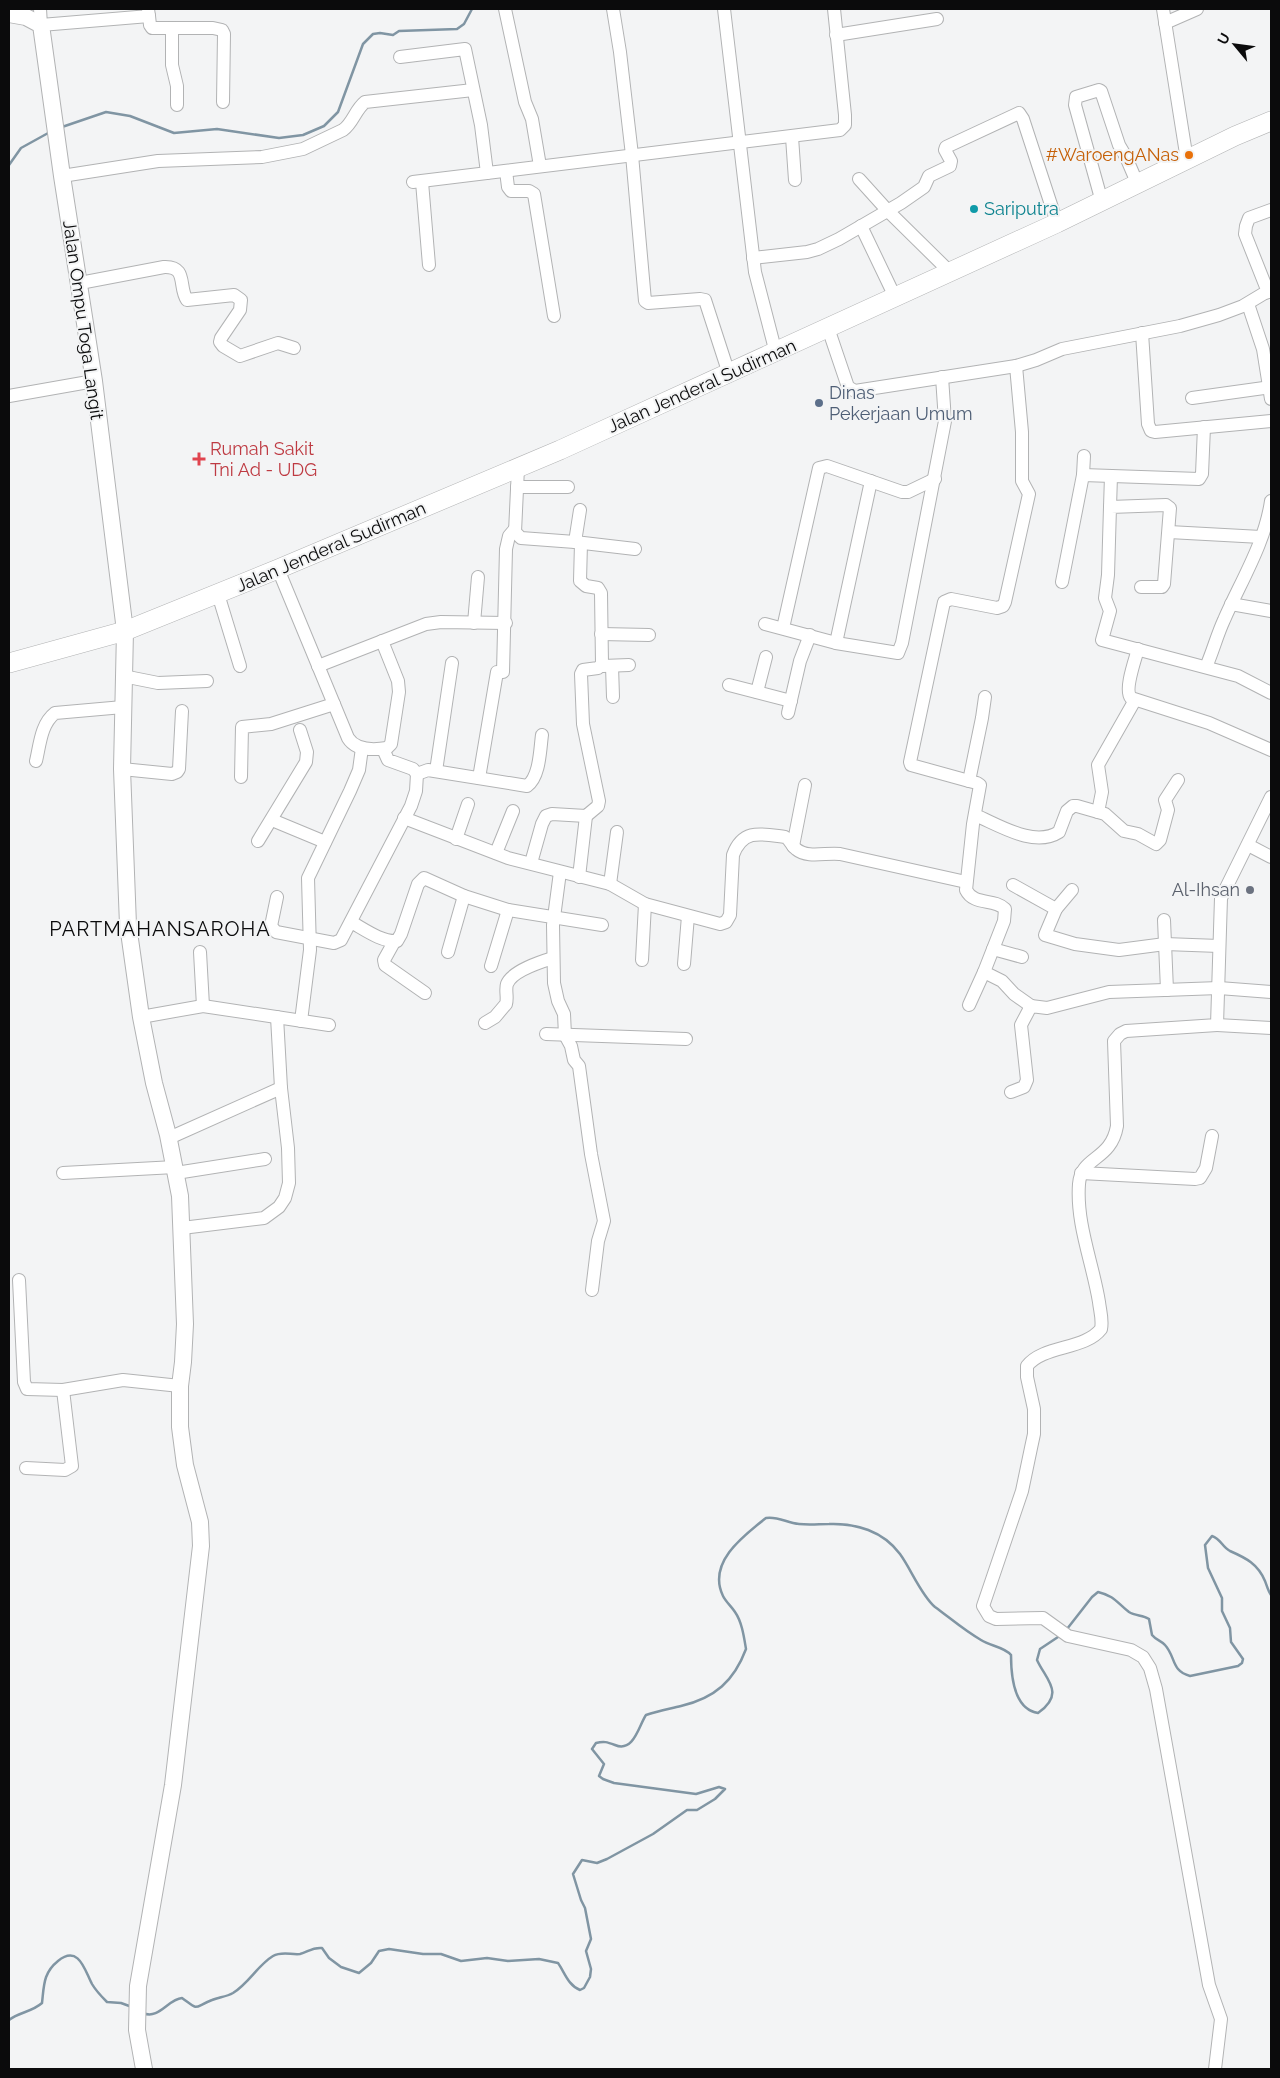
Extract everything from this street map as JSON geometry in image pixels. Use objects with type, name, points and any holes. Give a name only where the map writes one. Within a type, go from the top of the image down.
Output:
[{"type":"highway","name":"Jalan Jenderal Sudirman","points":[[9,663],[125,631],[518,468],[776,353],[1102,202],[1271,121]]},
{"type":"main road","points":[[9,14],[26,17],[41,25]]},
{"type":"main road","name":"Jalan Ompu Toga Langit","points":[[41,25],[53,117],[94,381],[125,631],[122,769],[128,925],[141,1017],[154,1083],[169,1138],[182,1228],[185,1324],[180,1386],[180,1427],[185,1465],[200,1522],[201,1546],[173,1785],[138,1986],[137,2030],[144,2069]]},
{"type":"street","name":"Jalan Ompu Toga Langit","points":[[40,9],[41,25]]},
{"type":"street","points":[[505,9],[525,102],[532,119],[540,166]]},
{"type":"street","points":[[612,9],[620,52],[632,155],[645,302],[705,300],[729,374]]},
{"type":"street","points":[[724,9],[753,258],[758,291],[776,353]]},
{"type":"street","points":[[429,264],[418,182],[840,130],[845,125],[834,9]]},
{"type":"street","points":[[1163,9],[1187,160]]},
{"type":"street","points":[[1165,23],[1197,9]]},
{"type":"street","points":[[41,25],[148,12],[152,28],[220,29],[223,31],[223,102]]},
{"type":"street","points":[[836,34],[937,18]]},
{"type":"street","points":[[172,28],[172,65],[177,86],[177,105]]},
{"type":"street","points":[[400,57],[463,48],[466,51],[481,125],[487,173]]},
{"type":"street","points":[[62,176],[158,161],[262,157],[280,154],[303,148],[343,130],[349,126],[361,105],[365,102],[473,90]]},
{"type":"street","points":[[1102,202],[1075,105],[1076,98],[1099,90],[1101,91],[1119,145],[1138,185]]},
{"type":"street","points":[[753,258],[813,250],[838,239],[924,187],[929,176],[950,166],[951,161],[945,150],[946,147],[1019,113],[1023,119],[1057,223]]},
{"type":"street","points":[[792,137],[795,180]]},
{"type":"street","points":[[506,171],[508,187],[511,191],[529,191],[534,194],[554,316]]},
{"type":"street","points":[[859,179],[950,272]]},
{"type":"street","points":[[828,328],[848,387],[852,390],[1016,366],[1062,349],[1219,315],[1248,304],[1270,292],[1245,234],[1247,221],[1250,218],[1271,210]]},
{"type":"street","points":[[861,226],[895,297]]},
{"type":"street","points":[[80,283],[164,267],[173,268],[180,274],[184,296],[187,300],[234,295],[241,300],[240,310],[221,338],[222,346],[240,356],[278,343],[294,348]]},
{"type":"street","points":[[1192,398],[1271,391],[1263,349],[1248,304]]},
{"type":"street","points":[[1142,333],[1149,429],[1156,432],[1271,421]]},
{"type":"street","points":[[969,1005],[1004,921],[1005,909],[971,897],[966,890],[980,785],[911,764],[910,762],[944,602],[951,599],[997,608],[1003,606],[1005,602],[1029,494],[1022,481],[1022,432],[1016,366]]},
{"type":"street","points":[[765,624],[836,643],[898,653],[901,648],[945,421],[945,394],[942,377]]},
{"type":"street","points":[[9,396],[94,381]]},
{"type":"street","points":[[1082,476],[1199,479],[1202,474],[1204,427]]},
{"type":"street","points":[[1062,582],[1084,456]]},
{"type":"street","points":[[783,628],[818,468],[828,466],[908,492],[935,478]]},
{"type":"street","points":[[518,468],[515,529],[516,534],[521,538],[635,549]]},
{"type":"street","points":[[1111,476],[1108,575],[1105,598],[1110,611],[1102,639],[1238,676],[1271,693]]},
{"type":"street","points":[[836,643],[871,481]]},
{"type":"street","points":[[518,487],[568,487]]},
{"type":"street","points":[[1206,667],[1231,604],[1261,537],[1271,502]]},
{"type":"street","points":[[1110,507],[1168,506],[1170,511],[1164,586],[1141,587]]},
{"type":"street","points":[[580,510],[578,543],[579,580],[583,584],[596,587],[600,591],[601,634],[613,697]]},
{"type":"street","points":[[479,778],[497,672],[503,672],[506,623],[506,549],[510,534],[515,529]]},
{"type":"street","points":[[1168,532],[1261,537]]},
{"type":"street","points":[[278,569],[351,744],[362,748],[383,749],[391,744],[399,692],[398,681],[382,641]]},
{"type":"street","points":[[474,623],[478,577]]},
{"type":"street","points":[[218,594],[240,666]]},
{"type":"street","points":[[1231,604],[1271,611]]},
{"type":"street","points":[[318,666],[434,622],[506,623]]},
{"type":"street","points":[[601,634],[649,635]]},
{"type":"street","points":[[729,685],[757,692],[790,707],[800,661],[810,635]]},
{"type":"street","points":[[1138,649],[1128,695],[1135,700],[1166,708],[1209,723],[1271,750]]},
{"type":"street","points":[[757,692],[766,657]]},
{"type":"street","points":[[436,771],[452,663]]},
{"type":"street","points":[[531,863],[546,816],[552,814],[586,816],[598,806],[599,801],[583,724],[581,672],[606,666],[629,665]]},
{"type":"street","points":[[123,676],[158,683],[207,681]]},
{"type":"street","points":[[969,781],[985,697]]},
{"type":"street","points":[[1098,812],[1102,792],[1098,765],[1135,700]]},
{"type":"street","points":[[241,777],[242,727],[271,724],[334,704]]},
{"type":"street","points":[[36,761],[46,724],[55,713],[123,707]]},
{"type":"street","points":[[122,769],[172,774],[177,772],[179,769],[182,711]]},
{"type":"street","points":[[258,841],[306,762],[308,752],[300,730]]},
{"type":"street","points":[[417,774],[425,770],[436,771],[527,786],[531,783],[534,776],[542,735]]},
{"type":"street","points":[[301,1021],[310,938],[308,878],[359,770],[362,748]]},
{"type":"street","points":[[277,897],[272,930],[281,934],[338,942],[341,940],[416,791],[417,774],[413,770],[388,760],[383,749]]},
{"type":"street","points":[[975,815],[1014,831],[1038,837],[1053,835],[1059,832],[1068,811],[1073,806],[1110,817],[1124,831],[1138,834],[1157,844],[1168,810],[1165,800],[1178,780]]},
{"type":"street","points":[[793,846],[805,785]]},
{"type":"street","points":[[1217,1025],[1221,898],[1271,797]]},
{"type":"street","points":[[456,839],[468,804]]},
{"type":"street","points":[[496,853],[513,812]]},
{"type":"street","points":[[579,877],[586,816]]},
{"type":"street","points":[[404,818],[496,853],[560,872],[610,884],[645,904],[720,924],[728,920],[731,910],[733,855],[736,847],[754,833],[785,837],[800,852],[820,855],[840,854],[966,882]]},
{"type":"street","points":[[272,820],[325,842]]},
{"type":"street","points":[[610,884],[617,832]]},
{"type":"street","points":[[1248,845],[1271,856]]},
{"type":"street","points":[[560,872],[554,918],[552,958],[558,1001],[564,1014],[565,1035],[571,1046],[574,1060],[579,1064],[591,1154],[604,1221],[598,1241],[592,1290]]},
{"type":"street","points":[[425,994],[385,965],[384,960],[394,942],[402,934],[420,880],[428,879],[464,896],[508,910],[602,924]]},
{"type":"street","points":[[1013,885],[1056,909]]},
{"type":"street","points":[[1072,890],[1056,909],[1045,934],[1065,942],[1119,950],[1165,944],[1219,946]]},
{"type":"street","points":[[448,952],[464,896]]},
{"type":"street","points":[[642,960],[645,904]]},
{"type":"street","points":[[491,966],[508,910]]},
{"type":"street","points":[[684,964],[688,916]]},
{"type":"street","points":[[1164,920],[1167,990]]},
{"type":"street","points":[[351,922],[394,942]]},
{"type":"street","points":[[993,949],[1022,957]]},
{"type":"street","points":[[200,952],[203,1006]]},
{"type":"street","points":[[485,1024],[495,1017],[506,1004],[507,985],[513,976],[532,965],[552,958]]},
{"type":"street","points":[[984,972],[1002,981],[1014,994],[1031,1006],[1047,1008],[1109,992],[1219,988],[1271,992]]},
{"type":"street","points":[[141,1017],[203,1006],[329,1025]]},
{"type":"street","points":[[1011,1092],[1024,1087],[1027,1080],[1021,1025],[1031,1006]]},
{"type":"street","points":[[182,1228],[264,1218],[279,1207],[288,1191],[288,1148],[281,1088],[277,1017]]},
{"type":"street","points":[[1215,2069],[1221,2019],[1209,1984],[1156,1689],[1150,1668],[1143,1657],[1130,1650],[1068,1636],[1048,1620],[1039,1617],[996,1619],[989,1616],[983,1606],[1022,1491],[1031,1448],[1034,1409],[1026,1377],[1027,1366],[1034,1359],[1096,1335],[1102,1325],[1079,1205],[1079,1184],[1084,1167],[1104,1153],[1115,1139],[1117,1126],[1114,1041],[1116,1037],[1126,1031],[1217,1025],[1271,1028]]},
{"type":"street","points":[[546,1034],[686,1039]]},
{"type":"street","points":[[169,1138],[281,1088]]},
{"type":"street","points":[[1081,1173],[1200,1178],[1206,1168],[1212,1136]]},
{"type":"street","points":[[63,1173],[175,1170],[265,1159]]},
{"type":"street","points":[[19,1280],[24,1386],[32,1390],[63,1390],[123,1380],[180,1386]]},
{"type":"street","points":[[26,1468],[65,1470],[72,1466],[63,1390]]},
{"type":"waterway","points":[[62,127],[106,112],[130,116],[174,133],[217,129],[279,138],[303,135],[324,126],[338,112],[363,44],[373,34],[393,35],[399,31],[457,29],[464,24],[472,9]]},
{"type":"waterway","points":[[9,165],[21,148],[50,132]]},
{"type":"waterway","points":[[143,2013],[154,2014],[177,1999],[182,1998],[196,2007],[233,1993],[273,1956],[283,1953],[300,1954],[319,1948],[322,1948],[329,1958],[341,1967],[359,1973],[371,1963],[379,1951],[389,1949],[423,1954],[441,1954],[461,1961],[487,1958],[508,1961],[539,1959],[558,1963],[572,1985],[580,1990],[584,1988],[590,1977],[591,1969],[586,1951],[591,1939],[585,1908],[573,1874],[582,1860],[597,1863],[607,1859],[653,1834],[687,1810],[697,1810],[715,1799],[725,1789],[719,1787],[696,1794],[614,1783],[599,1776],[604,1764],[592,1749],[596,1743],[601,1742],[622,1746],[627,1745],[635,1737],[646,1715],[693,1703],[704,1698],[722,1686],[736,1670],[746,1649],[739,1620],[723,1596],[719,1584],[720,1572],[730,1551],[747,1533],[766,1518],[775,1518],[799,1524],[849,1525],[868,1530],[886,1539],[900,1554],[925,1596],[935,1607],[963,1629],[985,1642],[1005,1650],[1011,1655],[1013,1681],[1018,1698],[1023,1705],[1038,1713],[1051,1699],[1052,1693],[1049,1680],[1037,1660],[1040,1649],[1061,1635]]},
{"type":"waterway","points":[[1067,1629],[1098,1592],[1112,1598],[1131,1613],[1149,1619],[1152,1635],[1165,1645],[1177,1667],[1184,1674],[1190,1676],[1238,1666],[1242,1663],[1243,1659],[1231,1642],[1230,1628],[1222,1611],[1222,1598],[1208,1568],[1205,1545],[1212,1536],[1227,1549],[1255,1566],[1262,1575],[1271,1595]]},
{"type":"waterway","points":[[9,2020],[42,2003],[45,1980],[49,1970],[58,1961],[71,1956],[76,1957],[80,1961],[94,1987],[107,2002],[121,2003],[132,2007]]},
{"type":"place","name":"#WaroengANas","points":[[1189,155]]},
{"type":"place","name":"Sariputra","points":[[974,209]]},
{"type":"place","name":"Dinas Pekerjaan Umum","points":[[819,403]]},
{"type":"place","name":"Rumah Sakit Tni Ad - UDG","points":[[199,459]]},
{"type":"place","name":"Al-Ihsan","points":[[1250,890]]},
{"type":"district","name":"PARTMAHANSAROHA","points":[[160,929]]}]
